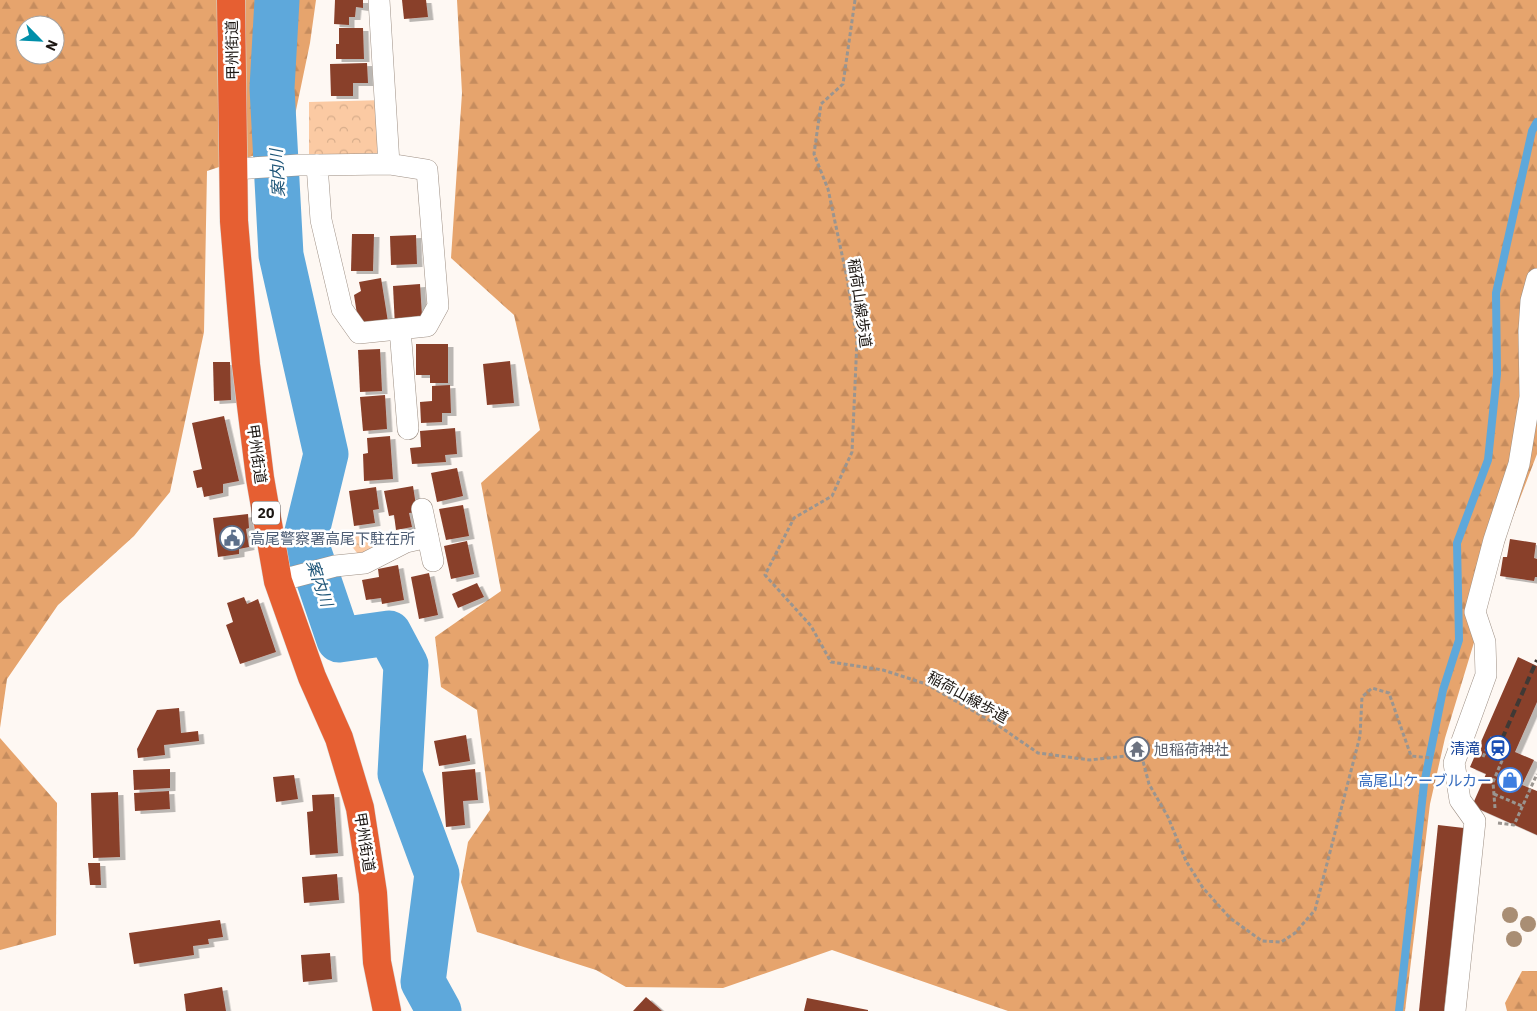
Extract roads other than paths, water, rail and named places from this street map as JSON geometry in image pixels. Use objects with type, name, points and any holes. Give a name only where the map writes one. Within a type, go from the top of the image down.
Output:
[{"type":"highway","name":"甲州街道","points":[[231,0],[245,168],[234,221],[246,365],[260,478],[290,578],[312,677],[339,738],[360,808],[373,893],[377,962],[387,1011]]},
{"type":"street","points":[[379,0],[389,164]]},
{"type":"street","points":[[245,168],[308,165],[389,164],[427,170],[438,306],[427,326],[359,333],[342,309],[308,165]]},
{"type":"street","points":[[1455,1011],[1475,821],[1460,800],[1454,763],[1486,675],[1485,642],[1475,612],[1494,540],[1519,464],[1530,397],[1529,331],[1537,279]]},
{"type":"street","points":[[400,329],[408,430]]},
{"type":"street","points":[[422,508],[433,561]]},
{"type":"street","points":[[290,578],[335,566],[366,563],[406,542],[428,537]]},
{"type":"waterway","name":"案内川","points":[[277,0],[272,88],[281,255],[326,454],[305,540],[339,640],[389,633],[406,665],[400,774],[437,874],[423,982],[439,1011]]},
{"type":"waterway","points":[[1399,1011],[1424,784],[1443,690],[1459,640],[1457,543],[1488,460],[1497,374],[1496,293],[1532,131],[1537,122]]},
{"type":"railway","points":[[1502,739],[1537,660]]},
{"type":"place","name":"高尾警察署高尾下駐在所","points":[[232,538]]},
{"type":"place","name":"清滝","points":[[1498,748]]},
{"type":"place","name":"旭稲荷神社","points":[[1137,749]]},
{"type":"place","name":"高尾山ケーブルカー","points":[[1510,780]]}]
